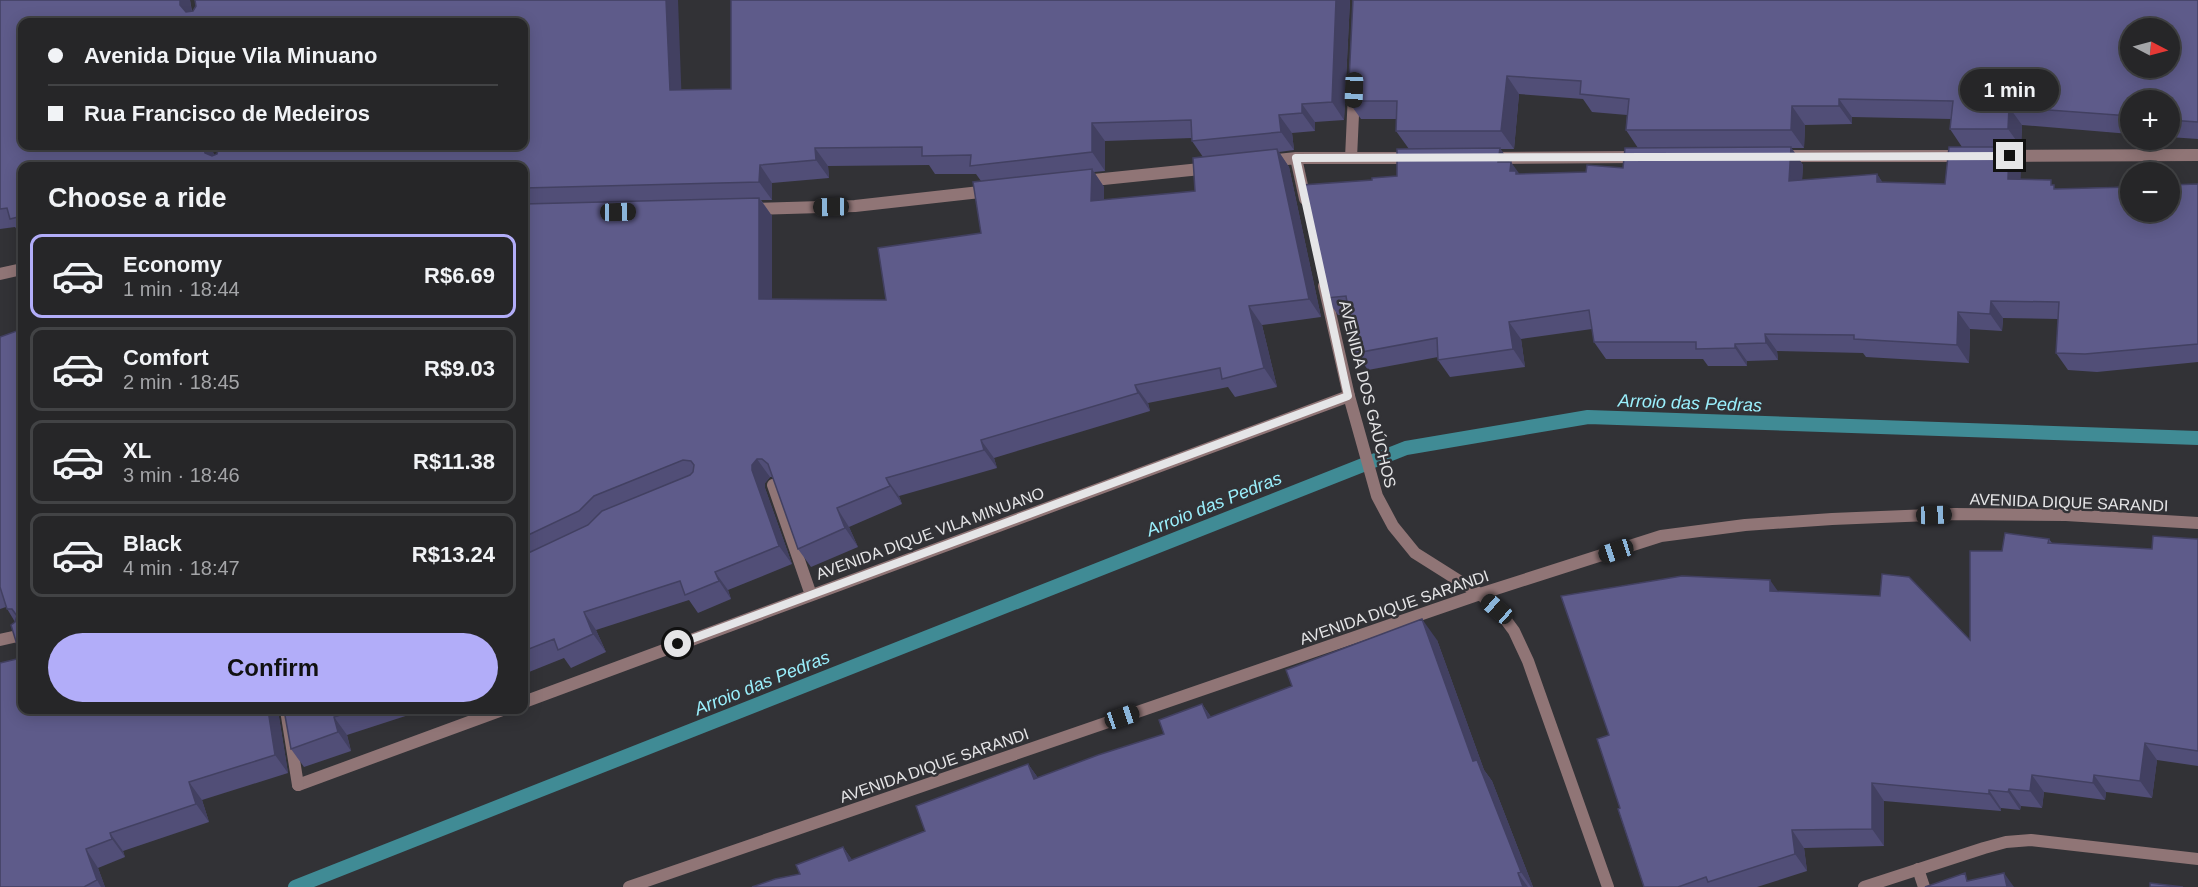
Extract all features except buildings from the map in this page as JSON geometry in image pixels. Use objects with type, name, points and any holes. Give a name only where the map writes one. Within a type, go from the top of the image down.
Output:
[{"type":"street","points":[[1351,158],[1354,79]]},
{"type":"street","points":[[1768,156],[2198,155]]},
{"type":"street","points":[[1482,158],[1649,157]]},
{"type":"street","points":[[1261,162],[1296,158],[1422,158]]},
{"type":"street","points":[[1296,158],[1309,215]]},
{"type":"street","points":[[1070,183],[1225,166]]},
{"type":"street","points":[[737,209],[855,206],[998,190]]},
{"type":"street","points":[[0,274],[18,270]]},
{"type":"street","name":"AVENIDA DOS GAÚCHOS","points":[[1321,272],[1348,396],[1377,496],[1393,526],[1415,552],[1480,594],[1497,609],[1514,631],[1528,661],[1608,887]]},
{"type":"street","name":"AVENIDA DIQUE VILA MINUANO","points":[[528,701],[1348,396]]},
{"type":"street","points":[[773,485],[811,595]]},
{"type":"street","name":"AVENIDA DIQUE SARANDI","points":[[629,887],[1480,594],[1661,536],[1745,525],[1954,514],[2066,515],[2198,523]]},
{"type":"street","points":[[0,640],[18,636]]},
{"type":"street","points":[[287,714],[298,785],[491,714]]},
{"type":"street","points":[[1864,887],[2006,842],[2031,840],[2198,859]]},
{"type":"street","points":[[1918,869],[1924,887]]},
{"type":"waterway","name":"Arroio das Pedras","points":[[295,887],[1406,448],[1588,417],[2198,438]]},
{"type":"route","points":[[678,644],[1348,396],[1296,158],[2010,156]]}]
